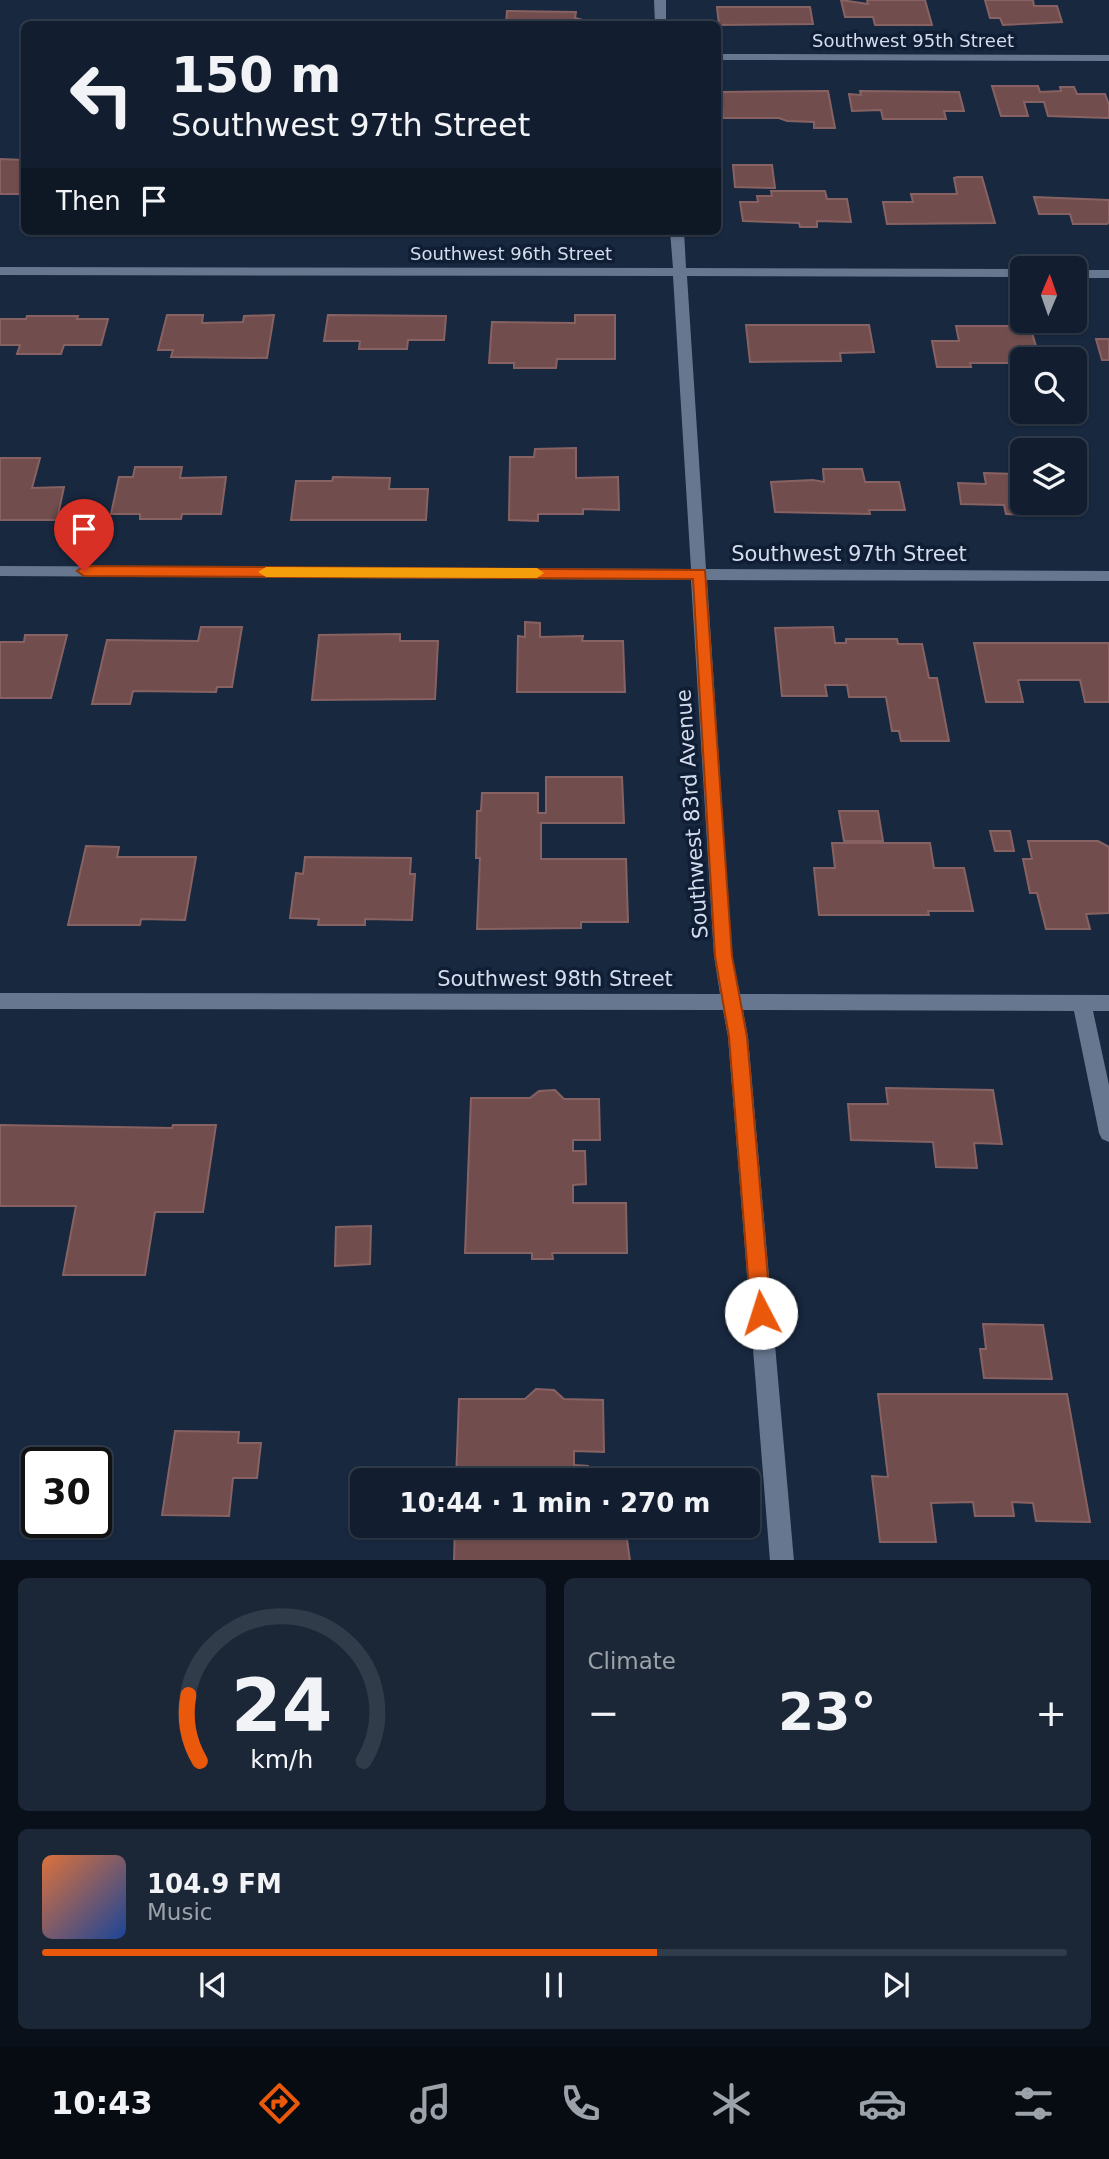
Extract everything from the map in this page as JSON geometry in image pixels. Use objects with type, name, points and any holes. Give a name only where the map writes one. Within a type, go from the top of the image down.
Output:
[{"type":"street","points":[[660,0],[661,21]]},
{"type":"street","name":"Southwest 95th Street","points":[[721,57],[1109,58]]},
{"type":"street","name":"Southwest 83rd Avenue","points":[[677,235],[723,956],[738,1037],[782,1560]]},
{"type":"street","name":"Southwest 96th Street","points":[[0,271],[1010,274]]},
{"type":"street","points":[[1087,274],[1109,274]]},
{"type":"street","name":"Southwest 97th Street","points":[[0,571],[1109,576]]},
{"type":"street","name":"Southwest 98th Street","points":[[0,1001],[1109,1003]]},
{"type":"street","points":[[1082,1003],[1109,1133]]},
{"type":"building","points":[[841,0],[868,4],[867,0],[925,0],[932,25],[875,25],[873,17],[845,17]]},
{"type":"building","points":[[985,0],[1033,0],[1034,6],[1057,6],[1062,22],[1003,25],[1000,18],[990,18]]},
{"type":"building","points":[[717,7],[810,7],[813,24],[721,25]]},
{"type":"building","points":[[507,11],[576,12],[575,18],[583,20],[583,21],[506,21]]},
{"type":"building","points":[[992,86],[1038,86],[1040,92],[1074,87],[1077,94],[1105,94],[1109,105],[1109,118],[1048,116],[1044,102],[1024,102],[1028,116],[1001,116]]},
{"type":"building","points":[[828,91],[835,128],[814,128],[814,122],[779,118],[723,118],[721,92]]},
{"type":"building","points":[[860,91],[959,92],[964,111],[944,111],[946,119],[883,119],[881,110],[852,111],[849,94],[861,95]]},
{"type":"building","points":[[0,159],[21,160],[21,193],[0,194]]},
{"type":"building","points":[[733,165],[772,165],[775,188],[735,187]]},
{"type":"building","points":[[982,177],[995,223],[887,224],[883,202],[913,202],[911,194],[957,194],[954,178]]},
{"type":"building","points":[[771,191],[825,191],[827,199],[847,199],[851,222],[817,221],[817,227],[800,227],[799,223],[743,221],[740,202],[758,202],[757,196],[772,196]]},
{"type":"building","points":[[1034,197],[1109,200],[1109,222],[1073,224],[1070,214],[1039,214]]},
{"type":"building","points":[[167,315],[203,315],[202,323],[243,322],[244,316],[274,315],[267,358],[171,357],[173,350],[158,350]]},
{"type":"building","points":[[328,315],[446,316],[444,340],[408,340],[407,349],[359,349],[360,341],[324,341]]},
{"type":"building","points":[[575,315],[615,315],[615,359],[557,359],[556,368],[514,368],[514,363],[489,363],[492,322],[575,323]]},
{"type":"building","points":[[27,316],[108,319],[101,345],[64,345],[61,354],[17,354],[20,345],[0,345],[0,319],[26,319]]},
{"type":"building","points":[[746,325],[869,325],[874,352],[840,353],[841,361],[750,362]]},
{"type":"building","points":[[956,326],[1010,326],[1010,333],[1032,333],[1036,347],[1010,347],[1010,363],[970,363],[971,367],[937,367],[932,341],[959,341]]},
{"type":"building","points":[[1096,339],[1109,339],[1109,360],[1102,360]]},
{"type":"building","points":[[576,448],[576,478],[618,477],[619,510],[583,509],[583,514],[538,514],[538,521],[509,520],[510,457],[534,457],[535,449]]},
{"type":"building","points":[[0,458],[40,458],[32,488],[64,487],[57,520],[0,520]]},
{"type":"building","points":[[135,467],[182,467],[180,478],[226,477],[221,514],[182,514],[181,519],[140,519],[140,514],[111,514],[119,477],[133,477]]},
{"type":"building","points":[[823,469],[862,469],[865,482],[899,482],[905,510],[869,510],[870,514],[775,512],[771,482],[824,482]]},
{"type":"building","points":[[984,473],[1010,474],[1010,514],[1006,514],[1004,505],[961,504],[958,483],[986,484]]},
{"type":"building","points":[[333,477],[390,478],[389,489],[428,489],[426,520],[291,520],[296,481],[332,481]]},
{"type":"building","points":[[525,622],[540,623],[540,637],[583,636],[582,641],[623,641],[625,692],[517,692],[518,636],[525,637]]},
{"type":"building","points":[[201,627],[242,627],[232,687],[217,687],[216,692],[133,691],[130,704],[92,704],[107,640],[198,641]]},
{"type":"building","points":[[833,627],[835,643],[846,643],[846,639],[897,639],[898,644],[922,644],[929,678],[937,678],[949,741],[901,741],[899,731],[892,731],[886,697],[849,697],[847,685],[825,685],[827,696],[782,696],[775,628]]},
{"type":"building","points":[[400,634],[400,641],[438,641],[435,699],[312,700],[319,635]]},
{"type":"building","points":[[25,635],[67,635],[51,698],[0,698],[0,642],[24,642]]},
{"type":"building","points":[[974,643],[1109,643],[1109,702],[1085,702],[1080,680],[1018,680],[1023,702],[986,702]]},
{"type":"building","points":[[546,777],[622,777],[624,823],[541,823],[541,859],[626,859],[628,922],[581,922],[581,928],[477,929],[480,858],[476,858],[477,811],[481,811],[482,793],[538,793],[538,813],[546,813]]},
{"type":"building","points":[[839,811],[878,811],[883,841],[844,841]]},
{"type":"building","points":[[990,831],[1010,831],[1014,851],[995,851]]},
{"type":"building","points":[[1028,841],[1098,841],[1109,847],[1109,913],[1086,914],[1090,929],[1046,929],[1037,893],[1030,893],[1023,859],[1032,859]]},
{"type":"building","points":[[832,843],[930,843],[934,868],[964,868],[973,911],[928,911],[929,915],[819,915],[814,868],[835,868]]},
{"type":"building","points":[[86,846],[119,847],[117,857],[196,857],[185,920],[141,919],[140,925],[68,925]]},
{"type":"building","points":[[305,857],[411,858],[410,874],[415,874],[412,920],[365,919],[365,925],[318,925],[319,919],[290,918],[296,873],[303,874]]},
{"type":"building","points":[[886,1088],[993,1090],[1002,1144],[974,1143],[977,1168],[936,1167],[933,1142],[851,1140],[848,1104],[888,1104]]},
{"type":"building","points":[[555,1090],[564,1099],[599,1099],[600,1140],[573,1140],[573,1151],[585,1151],[586,1184],[573,1185],[573,1203],[626,1203],[627,1253],[552,1253],[553,1259],[532,1259],[532,1253],[465,1253],[471,1098],[530,1098],[539,1091]]},
{"type":"building","points":[[0,1125],[172,1128],[173,1125],[216,1125],[203,1212],[155,1212],[145,1275],[63,1275],[76,1206],[0,1206]]},
{"type":"building","points":[[371,1226],[370,1264],[335,1266],[336,1227]]},
{"type":"building","points":[[983,1324],[1043,1325],[1052,1379],[984,1378],[980,1349],[986,1349]]},
{"type":"building","points":[[536,1389],[554,1390],[564,1399],[603,1400],[604,1452],[574,1451],[574,1465],[588,1468],[456,1468],[459,1399],[525,1399]]},
{"type":"building","points":[[878,1394],[1067,1394],[1090,1522],[1036,1521],[1033,1503],[1012,1502],[1014,1516],[975,1516],[973,1502],[931,1503],[936,1542],[880,1542],[872,1476],[888,1477]]},
{"type":"building","points":[[175,1431],[239,1432],[238,1443],[261,1443],[257,1478],[233,1478],[229,1516],[162,1515]]},
{"type":"building","points":[[455,1538],[627,1538],[630,1560],[454,1560]]},
{"type":"slow traffic","points":[[266,572],[537,573]]},
{"type":"route","points":[[84,571],[700,574],[723,956],[738,1037],[761,1313]]}]
